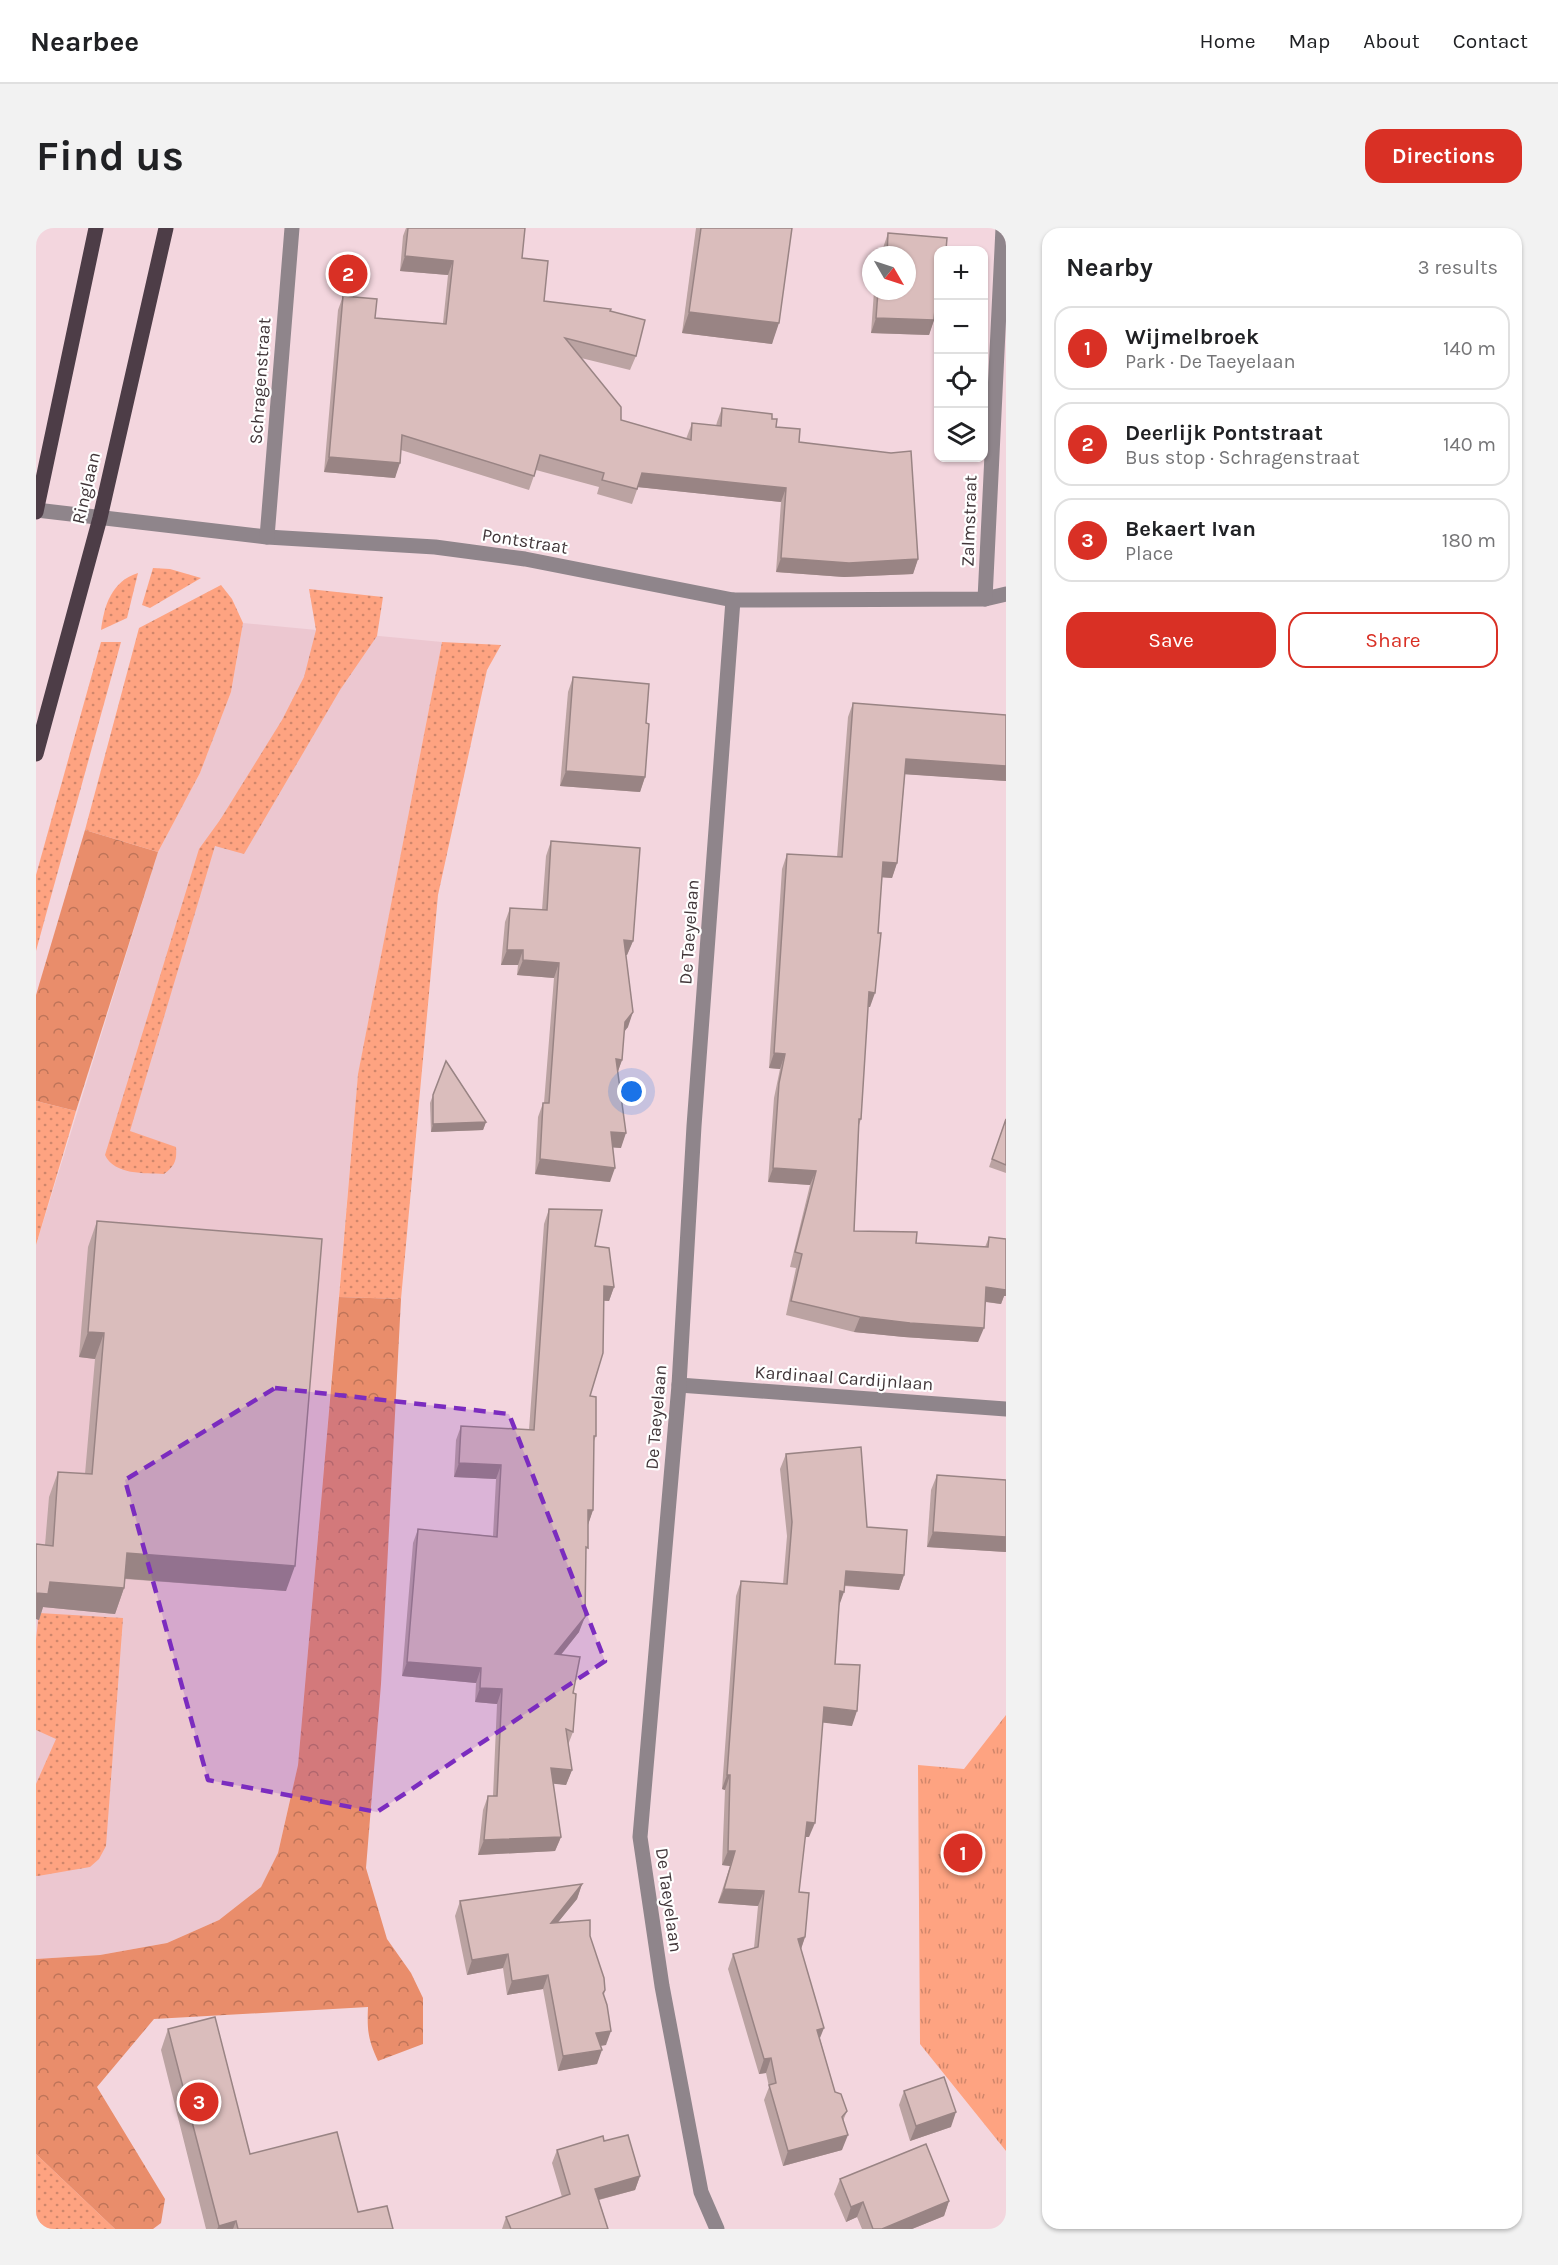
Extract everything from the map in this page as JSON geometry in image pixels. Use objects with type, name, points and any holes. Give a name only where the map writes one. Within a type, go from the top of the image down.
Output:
[{"type":"main road","points":[[36,510],[96,228]]},
{"type":"main road","name":"Ringlaan","points":[[36,754],[100,518],[166,228]]},
{"type":"street","name":"Schragenstraat","points":[[267,537],[292,228]]},
{"type":"street","name":"Zalmstraat","points":[[985,599],[1003,228]]},
{"type":"street","name":"Pontstraat","points":[[36,510],[267,537],[435,547],[525,559],[733,600],[985,599],[1006,594]]},
{"type":"street","name":"De Taeyelaan","points":[[717,2229],[701,2192],[662,1986],[640,1837],[678,1385],[695,1114],[733,600]]},
{"type":"street","name":"Kardinaal Cardijnlaan","points":[[678,1385],[1006,1409]]},
{"type":"highlighted area","points":[[275,1388],[509,1414],[605,1661],[377,1812],[208,1780],[125,1480]]},
{"type":"shaded area","points":[[243,623],[442,642],[358,1075],[298,1765],[278,1853],[261,1887],[219,1920],[167,1943],[100,1955],[36,1959],[36,1245],[158,852],[200,773],[231,692]]},
{"type":"green space","points":[[153,568],[170,569],[201,578],[150,608],[142,605]]},
{"type":"green space","points":[[138,573],[127,618],[101,630],[104,612],[111,595],[122,582]]},
{"type":"green space","points":[[221,585],[232,599],[243,623],[231,692],[200,773],[158,852],[85,830],[139,628]]},
{"type":"green space","points":[[309,589],[383,597],[377,636],[340,690],[244,854],[215,846],[130,1131],[176,1147],[176,1159],[164,1174],[123,1170],[109,1162],[105,1155],[199,849],[220,820],[282,720],[304,677],[316,630]]},
{"type":"green space","points":[[101,642],[121,642],[36,951],[36,875]]},
{"type":"green space","points":[[442,642],[501,645],[487,670],[438,895],[401,1299],[339,1297],[358,1074]]},
{"type":"green space","points":[[85,830],[158,852],[76,1111],[36,1101],[36,995]]},
{"type":"green space","points":[[36,1101],[76,1111],[36,1245]]},
{"type":"green space","points":[[339,1297],[401,1299],[381,1684],[366,1868],[387,1939],[411,1973],[423,1998],[423,2044],[378,2061],[369,2035],[368,2007],[154,2019],[97,2087],[165,2199],[161,2223],[153,2229],[115,2229],[36,2154],[36,1959],[100,1955],[167,1943],[219,1920],[261,1887],[278,1853],[298,1765]]},
{"type":"green space","points":[[39,1613],[123,1618],[106,1846],[99,1859],[90,1867],[36,1876],[36,1784],[56,1739],[36,1730],[36,1639]]},
{"type":"green space","points":[[1006,1715],[1006,2151],[920,2044],[918,1765],[964,1769]]},
{"type":"green space","points":[[36,2154],[115,2229],[36,2229]]},
{"type":"building","points":[[408,228],[525,228],[522,258],[548,261],[544,301],[611,309],[610,311],[645,320],[636,356],[565,338],[621,407],[621,420],[691,440],[692,423],[721,426],[722,408],[772,414],[772,419],[777,419],[776,427],[800,429],[799,442],[891,453],[911,451],[918,559],[849,563],[781,558],[786,488],[642,473],[637,489],[602,480],[604,473],[540,455],[534,476],[402,435],[400,463],[329,457],[343,296],[377,299],[375,318],[446,324],[453,261],[405,256]]},
{"type":"building","points":[[701,228],[792,228],[779,323],[689,312]]},
{"type":"building","points":[[888,233],[947,238],[946,246],[934,246],[934,320],[876,318],[877,300],[916,300],[916,246],[887,246]]},
{"type":"building","points":[[573,677],[649,684],[645,777],[566,771]]},
{"type":"building","points":[[853,703],[1006,715],[1006,766],[906,759],[897,863],[883,862],[878,933],[881,933],[875,993],[869,992],[861,1119],[859,1119],[854,1231],[917,1232],[916,1243],[988,1247],[989,1237],[1006,1239],[1006,1290],[986,1287],[984,1328],[860,1317],[791,1301],[802,1254],[795,1252],[816,1171],[773,1168],[779,1083],[785,1054],[774,1053],[787,854],[842,857]]},
{"type":"building","points":[[551,841],[640,848],[633,941],[624,940],[633,1012],[625,1022],[622,1060],[616,1059],[626,1133],[611,1132],[615,1168],[540,1159],[543,1103],[549,1103],[559,963],[523,960],[523,950],[507,950],[510,908],[547,910]]},
{"type":"building","points":[[446,1061],[486,1122],[433,1124],[433,1095]]},
{"type":"building","points":[[1006,1119],[1006,1165],[992,1159]]},
{"type":"building","points":[[549,1209],[602,1210],[595,1246],[609,1248],[614,1287],[604,1286],[603,1353],[590,1396],[596,1397],[596,1436],[594,1436],[593,1510],[588,1510],[585,1617],[555,1654],[580,1657],[573,1693],[576,1694],[573,1732],[566,1729],[572,1770],[551,1768],[561,1837],[484,1840],[488,1796],[497,1796],[502,1689],[480,1688],[481,1668],[407,1662],[418,1529],[497,1537],[501,1465],[459,1463],[461,1426],[534,1430]]},
{"type":"building","points":[[97,1221],[322,1239],[295,1566],[127,1553],[124,1588],[50,1582],[48,1594],[36,1593],[36,1544],[53,1546],[58,1472],[92,1474],[104,1333],[88,1332]]},
{"type":"building","points":[[861,1447],[867,1527],[907,1530],[904,1575],[846,1571],[844,1592],[840,1591],[835,1664],[860,1665],[857,1711],[824,1707],[815,1823],[807,1822],[799,1892],[809,1893],[805,1937],[798,1939],[824,2028],[817,2030],[835,2092],[841,2094],[847,2111],[842,2117],[848,2135],[788,2151],[769,2085],[776,2083],[771,2058],[764,2059],[733,1954],[758,1947],[764,1891],[724,1889],[735,1851],[728,1851],[730,1775],[727,1775],[741,1581],[787,1584],[792,1522],[786,1454]]},
{"type":"building","points":[[937,1475],[1006,1480],[1006,1537],[933,1532]]},
{"type":"building","points":[[582,1884],[551,1923],[590,1920],[590,1936],[604,1978],[603,1993],[611,2031],[596,2033],[602,2050],[563,2056],[548,1975],[512,1981],[508,1954],[472,1960],[460,1901]]},
{"type":"building","points":[[215,2017],[250,2154],[337,2132],[358,2212],[387,2206],[393,2229],[238,2229],[236,2221],[219,2226],[168,2029]]},
{"type":"building","points":[[944,2077],[956,2112],[916,2126],[904,2091]]},
{"type":"building","points":[[628,2135],[640,2176],[595,2189],[608,2229],[511,2229],[506,2217],[570,2194],[557,2150],[603,2136],[604,2141]]},
{"type":"building","points":[[926,2144],[949,2201],[882,2229],[873,2229],[863,2202],[851,2207],[840,2179]]},
{"type":"place","name":"Deerlijk Pontstraat","points":[[348,274]]},
{"type":"place","name":"Wijmelbroek","points":[[963,1853]]},
{"type":"place","name":"Bekaert Ivan","points":[[199,2102]]}]
